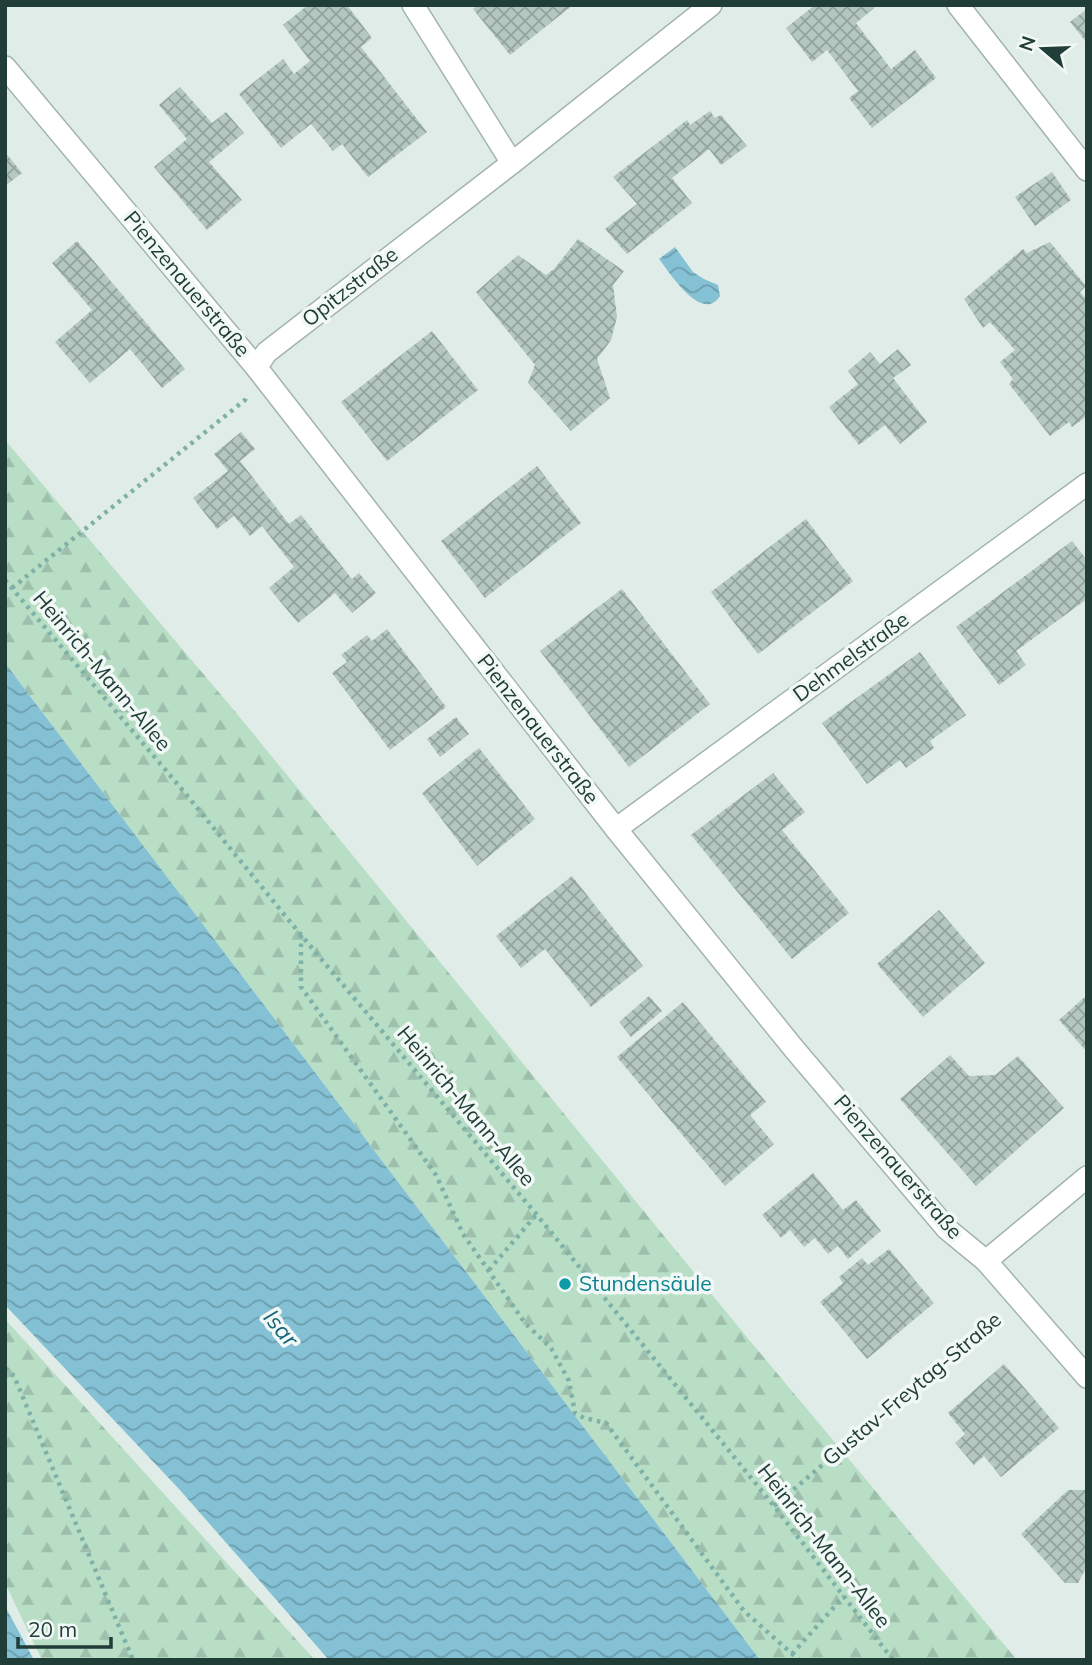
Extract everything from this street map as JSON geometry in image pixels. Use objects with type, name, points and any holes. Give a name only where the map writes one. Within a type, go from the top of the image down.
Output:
[{"type":"street","points":[[413,5],[512,163]]},
{"type":"street","name":"Opitzstraße","points":[[256,367],[267,352],[711,5]]},
{"type":"street","points":[[958,5],[1087,170]]},
{"type":"street","name":"Pienzenauerstraße","points":[[5,67],[256,367],[616,829],[804,1060],[947,1229],[986,1261],[1087,1377]]},
{"type":"street","name":"Dehmelstraße","points":[[616,829],[1087,484]]},
{"type":"street","points":[[986,1261],[1087,1177]]},
{"type":"path","points":[[12,588],[245,400],[256,367]]},
{"type":"path","name":"Heinrich-Mann-Allee","points":[[5,580],[537,1215],[774,1506],[893,1660]]},
{"type":"path","points":[[301,935],[301,987],[436,1175],[463,1234],[525,1323],[551,1348],[569,1381],[575,1413],[606,1423],[744,1611],[799,1660]]},
{"type":"path","points":[[489,1270],[537,1215]]},
{"type":"path","name":"Gustav-Freytag-Straße","points":[[774,1506],[1007,1310]]},
{"type":"path","points":[[5,1367],[14,1376],[133,1660]]},
{"type":"path","points":[[792,1654],[844,1597]]},
{"type":"green space","points":[[5,440],[233,709],[750,1341],[1017,1660],[760,1660],[5,663]]},
{"type":"green space","points":[[5,1319],[315,1660],[42,1660],[5,1583]]},
{"type":"water","points":[[675,247],[693,272],[718,285],[720,296],[713,303],[704,304],[687,293],[659,259]]},
{"type":"water","name":"Isar","points":[[5,663],[760,1660],[329,1660],[179,1489],[5,1305]]},
{"type":"water","points":[[5,1606],[34,1660],[5,1660]]},
{"type":"building","points":[[308,5],[347,5],[372,38],[361,47],[427,132],[368,177],[342,144],[333,151],[311,124],[281,148],[239,94],[283,59],[294,74],[310,61],[283,25]]},
{"type":"building","points":[[478,5],[573,5],[510,55],[473,9]]},
{"type":"building","points":[[815,5],[872,5],[874,8],[856,23],[891,69],[915,50],[936,78],[872,128],[849,98],[858,91],[827,50],[812,62],[786,28]]},
{"type":"building","points":[[1087,9],[1087,43],[1070,22]]},
{"type":"building","points":[[180,87],[212,123],[226,112],[244,133],[209,162],[242,200],[207,230],[154,167],[187,139],[159,105]]},
{"type":"building","points":[[710,111],[715,118],[721,115],[747,146],[721,165],[709,149],[672,178],[692,203],[627,254],[605,229],[637,204],[613,177],[687,120],[690,125]]},
{"type":"building","points":[[5,152],[22,173],[5,186]]},
{"type":"building","points":[[1052,172],[1071,200],[1035,226],[1015,197]]},
{"type":"building","points":[[578,239],[624,271],[613,285],[617,317],[611,340],[597,359],[610,398],[571,431],[528,383],[535,365],[476,292],[518,255],[546,275]]},
{"type":"building","points":[[77,241],[185,369],[162,388],[130,349],[90,383],[55,342],[92,310],[52,263]]},
{"type":"building","points":[[1050,242],[1086,286],[1080,292],[1087,300],[1087,416],[1072,427],[1069,422],[1050,436],[1009,384],[1013,379],[1000,362],[1015,350],[990,322],[983,328],[964,299],[1023,249],[1027,253]]},
{"type":"building","points":[[432,331],[478,390],[387,461],[341,402]]},
{"type":"building","points":[[898,349],[911,365],[893,378],[927,422],[900,444],[885,425],[859,445],[829,407],[858,384],[848,371],[870,352],[880,364]]},
{"type":"building","points":[[241,432],[255,449],[240,461],[289,524],[301,515],[352,579],[359,573],[376,593],[352,613],[335,593],[298,623],[269,588],[294,567],[262,526],[250,536],[234,516],[217,529],[193,498],[228,471],[214,454]]},
{"type":"building","points":[[537,466],[581,523],[485,598],[441,541]]},
{"type":"building","points":[[806,519],[853,581],[758,654],[711,592]]},
{"type":"building","points":[[1072,541],[1087,560],[1087,599],[1016,651],[1026,665],[999,685],[956,627]]},
{"type":"building","points":[[622,589],[710,704],[629,767],[540,651]]},
{"type":"building","points":[[387,629],[446,707],[390,750],[332,673],[347,662],[341,655],[367,635],[372,641]]},
{"type":"building","points":[[920,652],[966,715],[930,741],[934,748],[906,768],[900,760],[867,784],[822,723]]},
{"type":"building","points":[[456,717],[469,734],[440,757],[427,739]]},
{"type":"building","points":[[479,748],[535,819],[477,866],[422,793]]},
{"type":"building","points":[[773,773],[805,812],[782,830],[849,913],[792,959],[691,835]]},
{"type":"building","points":[[572,876],[643,966],[591,1007],[545,949],[521,968],[496,936]]},
{"type":"building","points":[[939,910],[985,963],[923,1017],[877,964]]},
{"type":"building","points":[[1087,995],[1087,1052],[1059,1020]]},
{"type":"building","points":[[649,996],[662,1011],[631,1037],[619,1022]]},
{"type":"building","points":[[683,1002],[766,1102],[750,1115],[774,1144],[725,1186],[617,1057]]},
{"type":"building","points":[[950,1055],[969,1076],[995,1075],[1018,1056],[1064,1108],[976,1186],[900,1099]]},
{"type":"building","points":[[813,1173],[843,1210],[856,1200],[881,1231],[848,1259],[838,1246],[828,1254],[815,1238],[804,1247],[790,1230],[781,1238],[762,1215]]},
{"type":"building","points":[[889,1249],[934,1303],[867,1359],[820,1302],[843,1283],[839,1277],[862,1258],[868,1265]]},
{"type":"building","points":[[1004,1364],[1059,1428],[1001,1477],[984,1456],[974,1465],[955,1443],[965,1434],[948,1413]]},
{"type":"building","points":[[1068,1490],[1087,1490],[1087,1566],[1078,1583],[1065,1583],[1021,1534]]},
{"type":"place","name":"Stundensäule","points":[[565,1284]]}]
